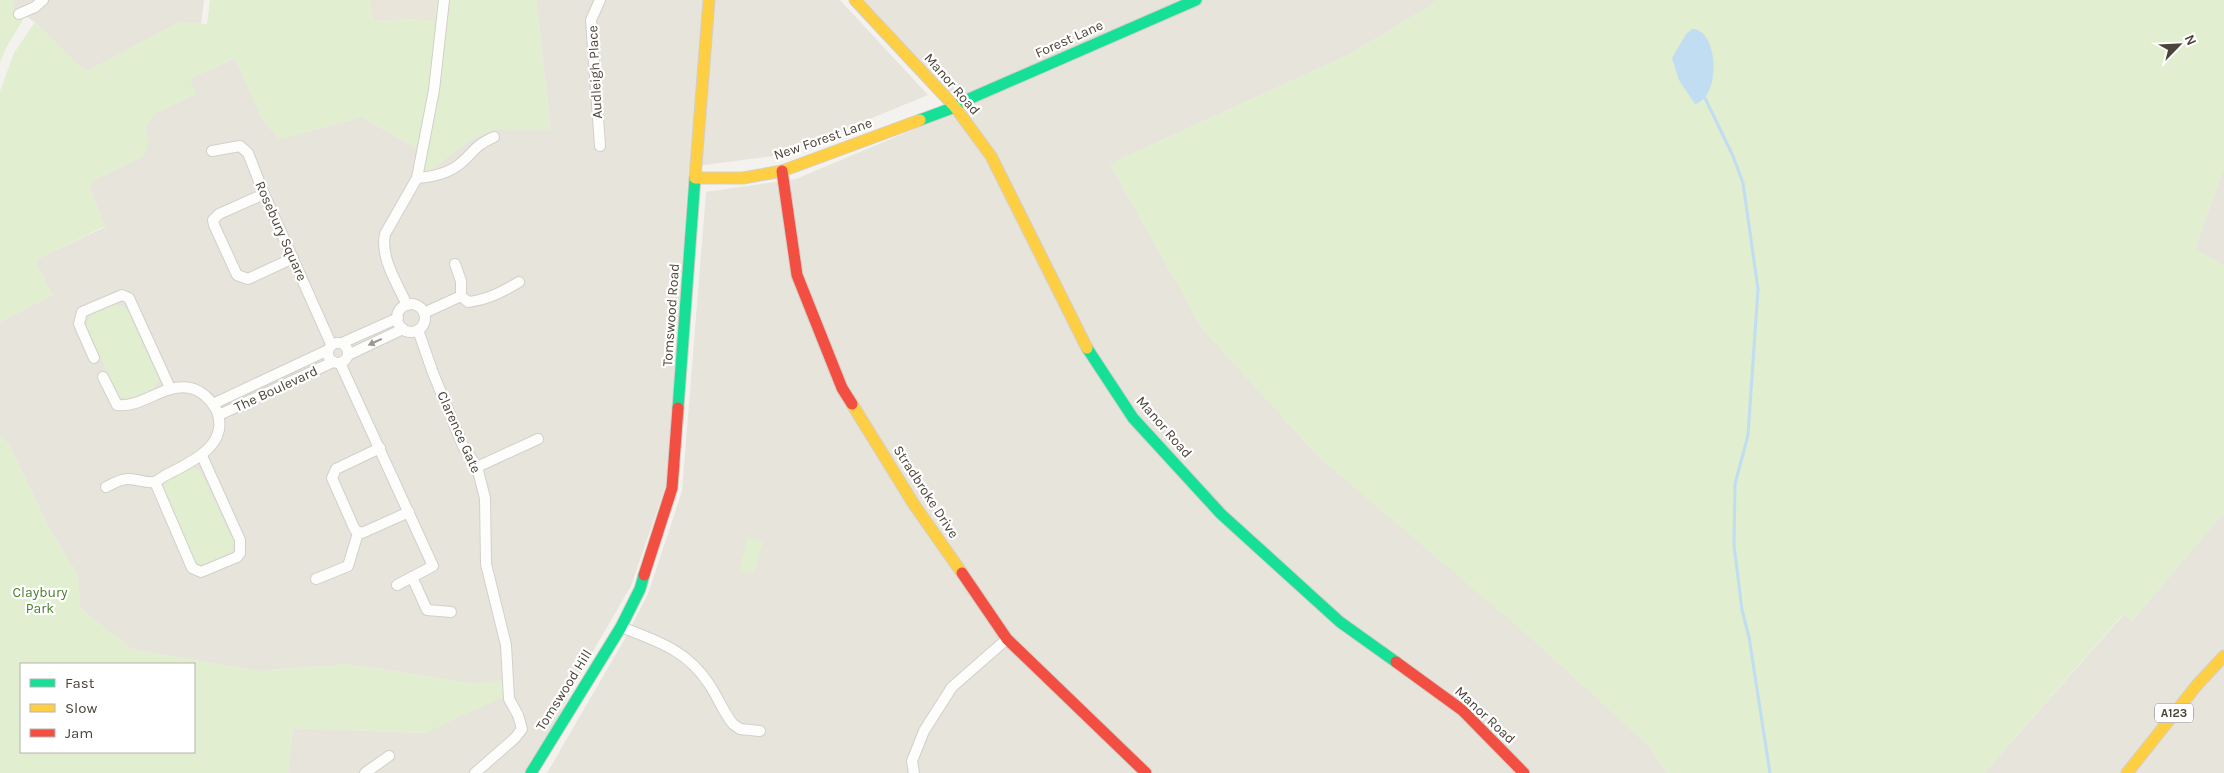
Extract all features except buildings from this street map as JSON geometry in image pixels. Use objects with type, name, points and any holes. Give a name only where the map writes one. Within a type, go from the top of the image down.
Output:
[{"type":"street","points":[[19,14],[34,7],[42,0]]},
{"type":"street","points":[[407,305],[384,252],[384,242],[389,227],[417,178],[434,90],[444,0]]},
{"type":"street","name":"Audleigh Place","points":[[600,0],[591,20],[600,146]]},
{"type":"street","name":"Tomswood Road","points":[[622,625],[640,589],[672,488],[709,0]]},
{"type":"street","name":"Manor Road","points":[[855,0],[955,107],[991,156],[1083,342],[1133,418],[1221,514],[1277,565],[1340,622],[1462,710],[1524,773]]},
{"type":"street","name":"Forest Lane","points":[[955,107],[962,102],[1196,0]]},
{"type":"street","name":"New Forest Lane","points":[[696,178],[742,178],[782,171],[955,107]]},
{"type":"street","points":[[417,178],[448,172],[461,163],[475,147],[494,137]]},
{"type":"street","name":"Rosebury Square","points":[[212,151],[240,146],[248,153],[264,194],[334,346]]},
{"type":"street","name":"Stradbroke Drive","points":[[782,171],[797,275],[842,388],[913,504],[1007,639],[1146,773]]},
{"type":"street","points":[[264,194],[219,214],[213,220],[214,225],[237,275],[242,278],[248,279],[293,258]]},
{"type":"street","points":[[455,264],[460,280],[461,296],[468,302],[480,300],[501,292],[519,282]]},
{"type":"street","points":[[94,358],[79,324],[82,312],[122,295],[129,298],[170,388]]},
{"type":"street","points":[[424,313],[461,296]]},
{"type":"street","points":[[407,305],[417,306],[424,313],[424,325],[418,330],[411,332],[400,326],[398,318],[401,309],[407,305]]},
{"type":"street","name":"The Boulevard","points":[[213,404],[334,346],[398,318]]},
{"type":"street","name":"The Boulevard","points":[[219,415],[403,329]]},
{"type":"street","name":"Clarence Gate","points":[[418,330],[433,373],[463,446],[477,467],[485,498],[486,564],[504,636],[508,699],[518,715],[522,729],[515,738],[475,773]]},
{"type":"street","points":[[334,346],[348,350],[340,360],[328,358],[334,346]]},
{"type":"street","points":[[340,360],[432,566],[397,585]]},
{"type":"street","points":[[103,377],[117,405],[126,406],[170,388],[192,388],[205,395],[219,415],[217,436],[202,456],[155,482],[126,478],[106,487]]},
{"type":"street","points":[[477,467],[538,439]]},
{"type":"street","points":[[358,533],[332,478],[336,469],[380,448]]},
{"type":"street","points":[[155,482],[192,568],[201,572],[237,557],[240,553],[240,540],[202,456]]},
{"type":"street","points":[[358,533],[362,533],[409,512]]},
{"type":"street","points":[[316,579],[348,566],[358,533]]},
{"type":"street","points":[[412,577],[427,610],[451,612]]},
{"type":"street","points":[[622,625],[660,642],[695,664],[733,724],[740,729],[760,731]]},
{"type":"street","name":"Tomswood Hill","points":[[531,773],[622,625]]},
{"type":"street","points":[[914,773],[912,761],[924,731],[952,687],[1007,639]]},
{"type":"street","name":"A123","points":[[2127,773],[2197,685],[2224,656]]},
{"type":"street","points":[[365,773],[389,756]]},
{"type":"shaded area","points":[[13,0],[204,0],[201,24],[179,22],[86,72],[35,22],[13,8]]},
{"type":"shaded area","points":[[370,0],[436,0],[435,21],[406,19],[373,22]]},
{"type":"shaded area","points":[[536,0],[840,0],[928,95],[782,155],[689,167],[666,485],[631,586],[577,679],[548,738],[527,773],[288,773],[293,728],[425,733],[503,681],[476,684],[347,664],[257,671],[131,649],[80,608],[78,575],[51,532],[9,445],[0,436],[0,322],[52,295],[35,260],[105,227],[90,189],[92,181],[144,156],[147,134],[145,128],[154,114],[196,94],[189,79],[235,58],[262,118],[279,139],[362,117],[423,152],[426,173],[470,140],[496,129],[551,130]]},
{"type":"shaded area","points":[[864,0],[1437,0],[1350,54],[1110,164],[1202,328],[1319,457],[1526,633],[1650,747],[1667,773],[547,773],[623,642],[648,594],[682,491],[706,192],[796,179],[969,106],[949,91]]},
{"type":"shaded area","points":[[2224,167],[2224,266],[2195,249]]},
{"type":"shaded area","points":[[2224,512],[2224,773],[1984,773],[2124,614],[2132,621]]},
{"type":"green space","points":[[0,0],[13,0],[14,8],[25,16],[6,48],[0,63]]},
{"type":"green space","points":[[210,0],[370,0],[373,22],[406,19],[434,21],[436,0],[536,0],[551,130],[496,129],[470,140],[426,173],[423,152],[362,117],[279,139],[262,118],[234,58],[190,79],[196,94],[154,114],[145,128],[149,141],[144,156],[92,181],[90,189],[105,226],[35,260],[52,295],[0,322],[0,91],[14,53],[35,22],[86,72],[179,22],[207,24]]},
{"type":"green space","points":[[1437,0],[2224,0],[2224,167],[2195,249],[2224,266],[2224,512],[2132,621],[2123,614],[1984,773],[1667,773],[1650,747],[1541,647],[1319,457],[1202,328],[1110,164],[1350,54]]},
{"type":"green space","points":[[116,304],[126,308],[159,378],[154,388],[129,399],[119,397],[86,326],[90,315]]},
{"type":"green space","name":"Claybury Park","points":[[0,436],[9,445],[51,532],[78,575],[80,608],[131,649],[257,671],[347,664],[476,684],[504,680],[503,697],[425,733],[293,728],[288,773],[0,773]]},
{"type":"green space","points":[[193,468],[201,472],[234,542],[231,552],[205,564],[196,563],[163,491],[165,481]]},
{"type":"green space","points":[[748,538],[763,542],[754,574],[739,570]]},
{"type":"water","points":[[1692,29],[1701,32],[1707,39],[1713,64],[1713,77],[1710,89],[1704,99],[1695,104],[1679,80],[1672,58],[1686,34]]},
{"type":"waterway","points":[[1705,98],[1733,156],[1743,183],[1758,289],[1748,435],[1735,484],[1734,545],[1742,610],[1749,637],[1770,773]]},
{"type":"traffic: fast","points":[[920,120],[955,107],[962,102],[1196,0]]},
{"type":"traffic: fast","points":[[678,408],[695,178]]},
{"type":"traffic: fast","points":[[1087,348],[1133,418],[1221,514],[1340,622],[1396,662]]},
{"type":"traffic: fast","points":[[531,773],[621,627],[640,589],[644,575]]},
{"type":"traffic: slow","points":[[695,178],[709,0]]},
{"type":"traffic: slow","points":[[855,0],[955,107],[991,156],[1087,348]]},
{"type":"traffic: slow","points":[[697,178],[743,178],[782,171],[920,120]]},
{"type":"traffic: slow","points":[[852,404],[913,503],[962,573]]},
{"type":"traffic: slow","points":[[2127,773],[2197,685],[2224,656]]},
{"type":"traffic: jam","points":[[782,171],[797,275],[842,388],[852,404]]},
{"type":"traffic: jam","points":[[644,575],[672,488],[678,408]]},
{"type":"traffic: jam","points":[[962,573],[1007,639],[1146,773]]},
{"type":"traffic: jam","points":[[1396,662],[1462,710],[1524,773]]}]
